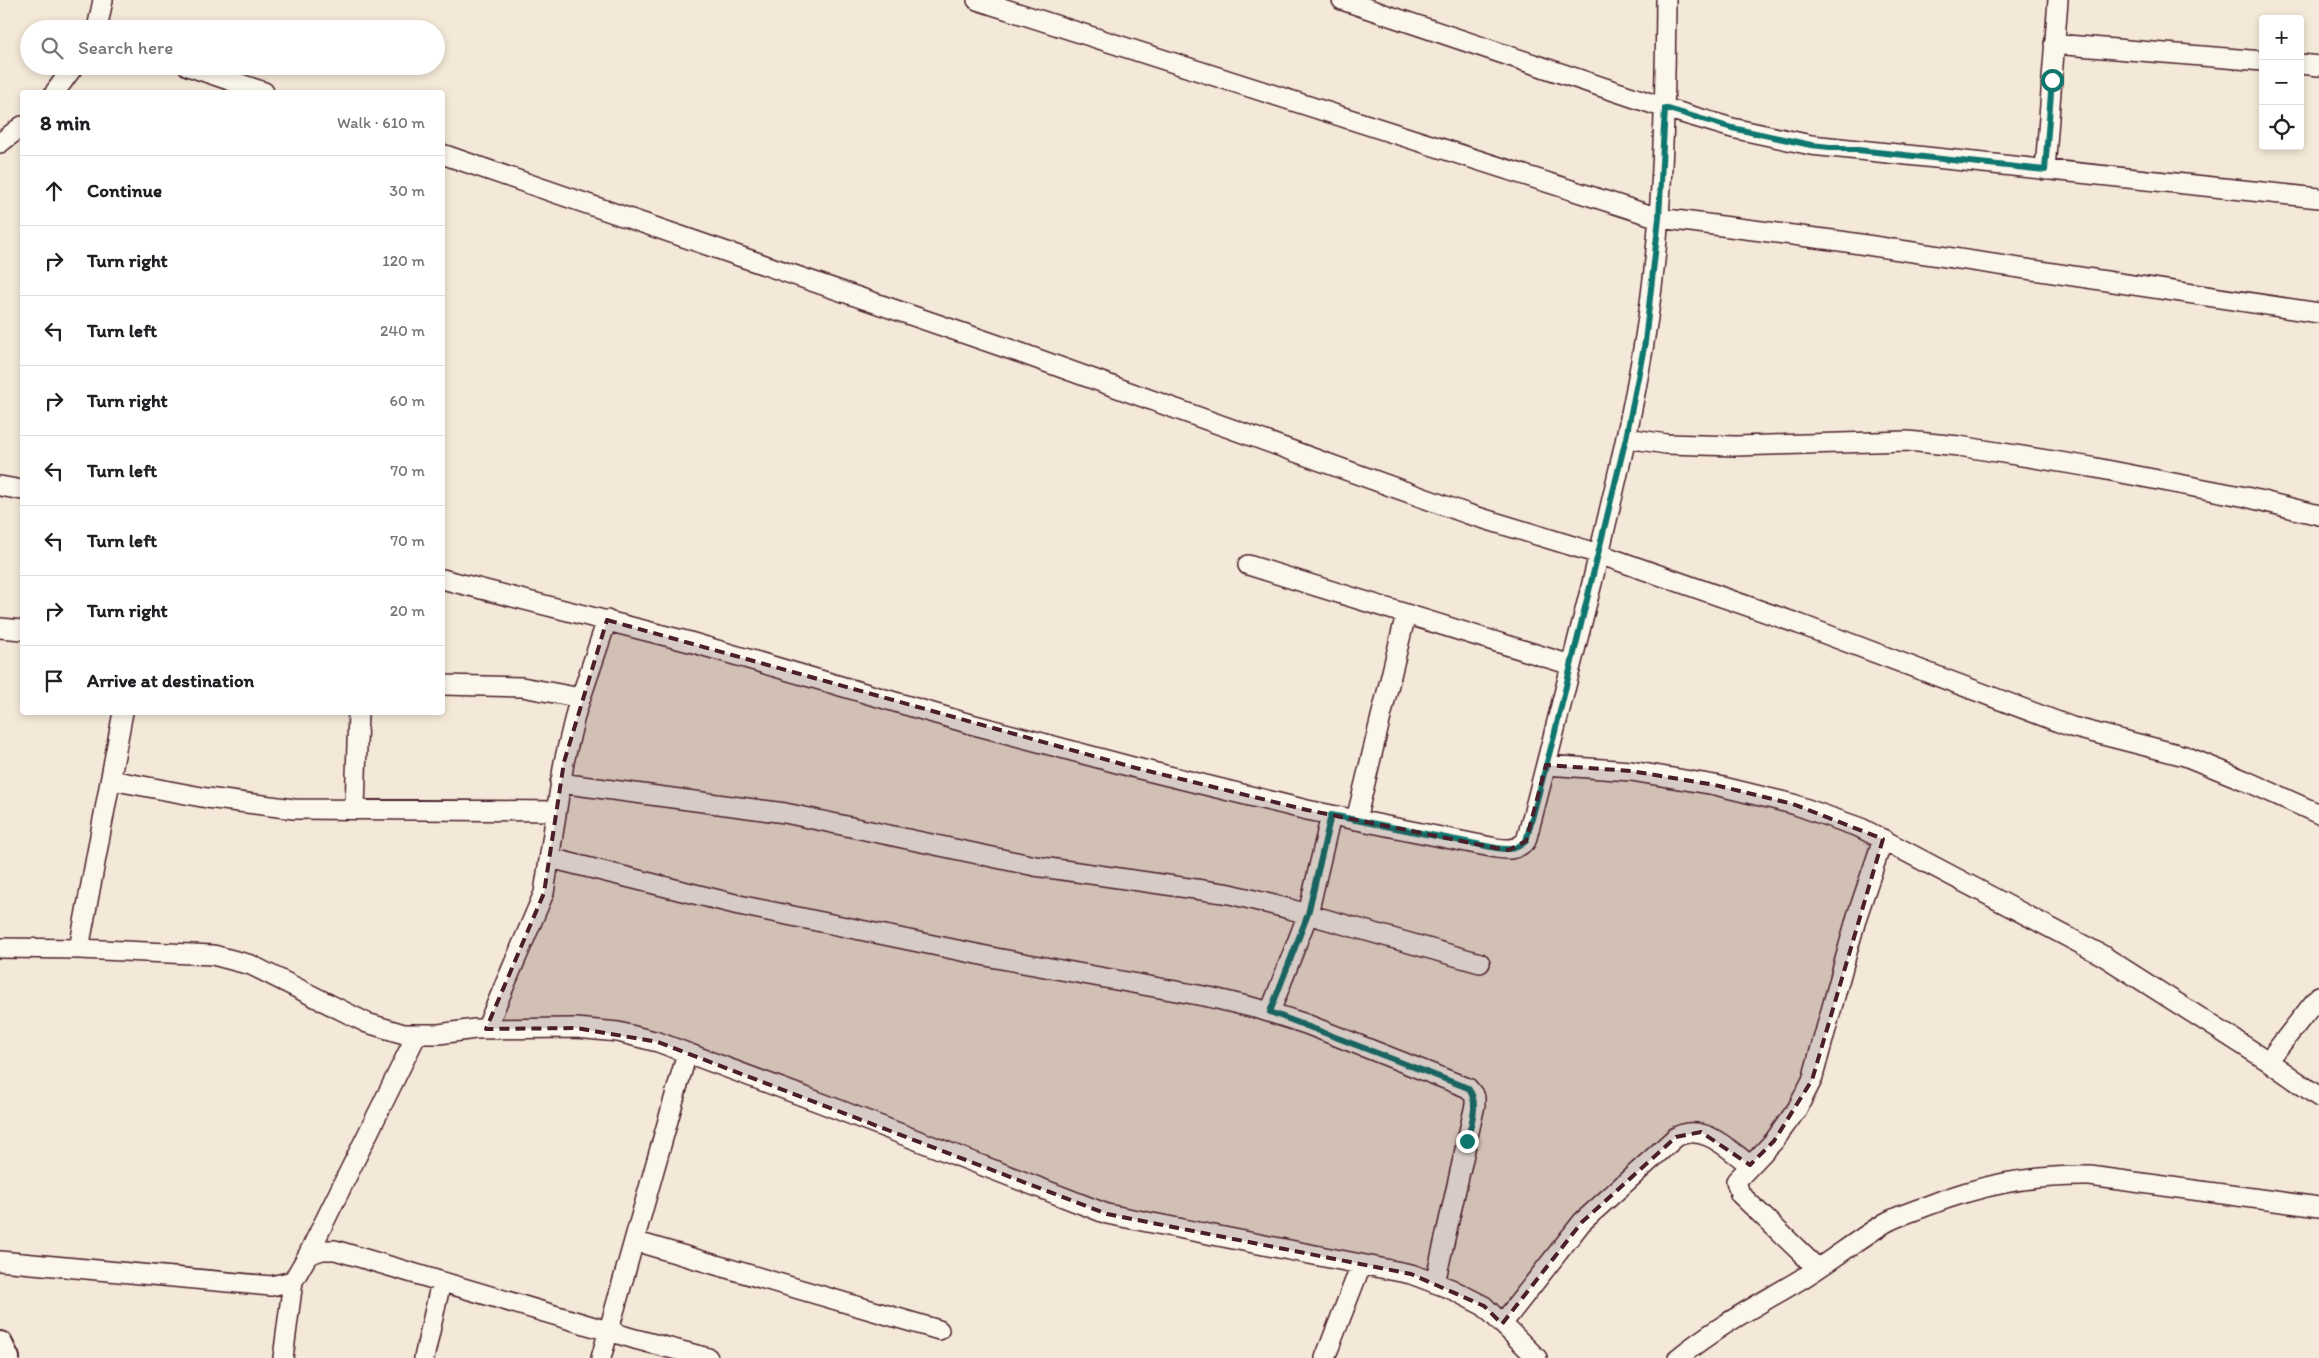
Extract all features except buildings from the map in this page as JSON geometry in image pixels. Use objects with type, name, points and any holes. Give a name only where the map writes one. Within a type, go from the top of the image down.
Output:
[{"type":"street","points":[[99,20],[102,0]]},
{"type":"street","points":[[977,0],[1659,218],[1840,241],[2319,312]]},
{"type":"street","points":[[1342,0],[1665,108],[1732,128],[1811,145],[2319,198]]},
{"type":"street","points":[[445,579],[607,620],[967,723],[1136,768],[1331,815],[1510,850],[1519,847],[1526,841],[1599,554],[1626,438],[1645,342],[1659,218],[1665,108],[1666,0]]},
{"type":"street","points":[[2045,170],[2058,0]]},
{"type":"street","points":[[2054,44],[2259,61]]},
{"type":"street","points":[[2304,64],[2319,66]]},
{"type":"street","points":[[56,90],[67,75]]},
{"type":"street","points":[[214,75],[258,90]]},
{"type":"street","points":[[0,143],[20,128]]},
{"type":"street","points":[[445,155],[1018,352],[1468,514],[1599,554],[1799,624],[2072,727],[2185,756],[2319,814]]},
{"type":"street","points":[[1626,438],[1666,444],[1736,446],[1906,441],[1959,446],[2091,467],[2246,497],[2319,515]]},
{"type":"street","points":[[0,486],[20,490]]},
{"type":"street","points":[[1248,565],[1571,665]]},
{"type":"street","points":[[1356,820],[1406,614]]},
{"type":"street","points":[[486,1029],[544,893],[560,783],[581,698],[607,620]]},
{"type":"street","points":[[0,628],[20,630]]},
{"type":"street","points":[[445,685],[522,687],[581,698]]},
{"type":"street","points":[[79,949],[122,715]]},
{"type":"street","points":[[355,809],[358,715]]},
{"type":"street","points":[[1546,765],[1631,771],[1715,785],[1793,804],[1861,828],[2102,955],[2268,1060],[2319,1097]]},
{"type":"street","points":[[111,780],[245,804],[294,809],[556,811]]},
{"type":"street","points":[[560,783],[785,813],[1035,866],[1230,894],[1480,963]]},
{"type":"street","points":[[1270,1012],[1308,914],[1331,815]]},
{"type":"street","points":[[1817,1268],[1740,1194],[1736,1181],[1774,1141],[1797,1109],[1812,1080],[1857,916],[1883,839]]},
{"type":"street","points":[[550,858],[739,905],[977,954],[1209,997],[1270,1012],[1468,1088],[1475,1097],[1475,1105],[1436,1283]]},
{"type":"street","points":[[0,948],[79,949],[213,955],[251,965],[367,1023],[404,1034],[486,1029],[576,1028],[618,1032],[658,1042],[1107,1214],[1411,1274],[1436,1283],[1484,1306],[1532,1356]]},
{"type":"street","points":[[2268,1060],[2319,996]]},
{"type":"street","points":[[283,1358],[293,1281],[417,1034]]},
{"type":"street","points":[[601,1358],[687,1053]]},
{"type":"street","points":[[1502,1324],[1582,1222],[1676,1137],[1685,1132],[1701,1132],[1750,1165]]},
{"type":"street","points":[[1678,1358],[1707,1335],[1817,1268],[1887,1222],[1957,1194],[2001,1183],[2052,1175],[2127,1180],[2319,1207]]},
{"type":"street","points":[[634,1241],[939,1330]]},
{"type":"street","points":[[308,1254],[322,1250],[335,1250],[609,1331],[708,1358]]},
{"type":"street","points":[[0,1261],[270,1286],[293,1281]]},
{"type":"street","points":[[1325,1358],[1361,1265]]},
{"type":"street","points":[[424,1358],[442,1282]]},
{"type":"street","points":[[0,1344],[8,1358]]},
{"type":"highlighted area","points":[[607,620],[1136,768],[1307,810],[1509,850],[1526,841],[1546,765],[1631,771],[1715,785],[1793,804],[1883,839],[1812,1080],[1774,1141],[1750,1165],[1701,1132],[1676,1137],[1582,1222],[1502,1324],[1484,1306],[1411,1274],[1107,1214],[658,1042],[576,1028],[486,1029],[544,893],[564,762]]},
{"type":"route","points":[[1467,1141],[1475,1105],[1475,1097],[1468,1088],[1306,1024],[1270,1012],[1308,914],[1331,815],[1510,850],[1519,847],[1526,841],[1594,573],[1626,438],[1645,342],[1659,218],[1665,108],[1732,128],[1811,145],[2045,170],[2052,80]]}]
